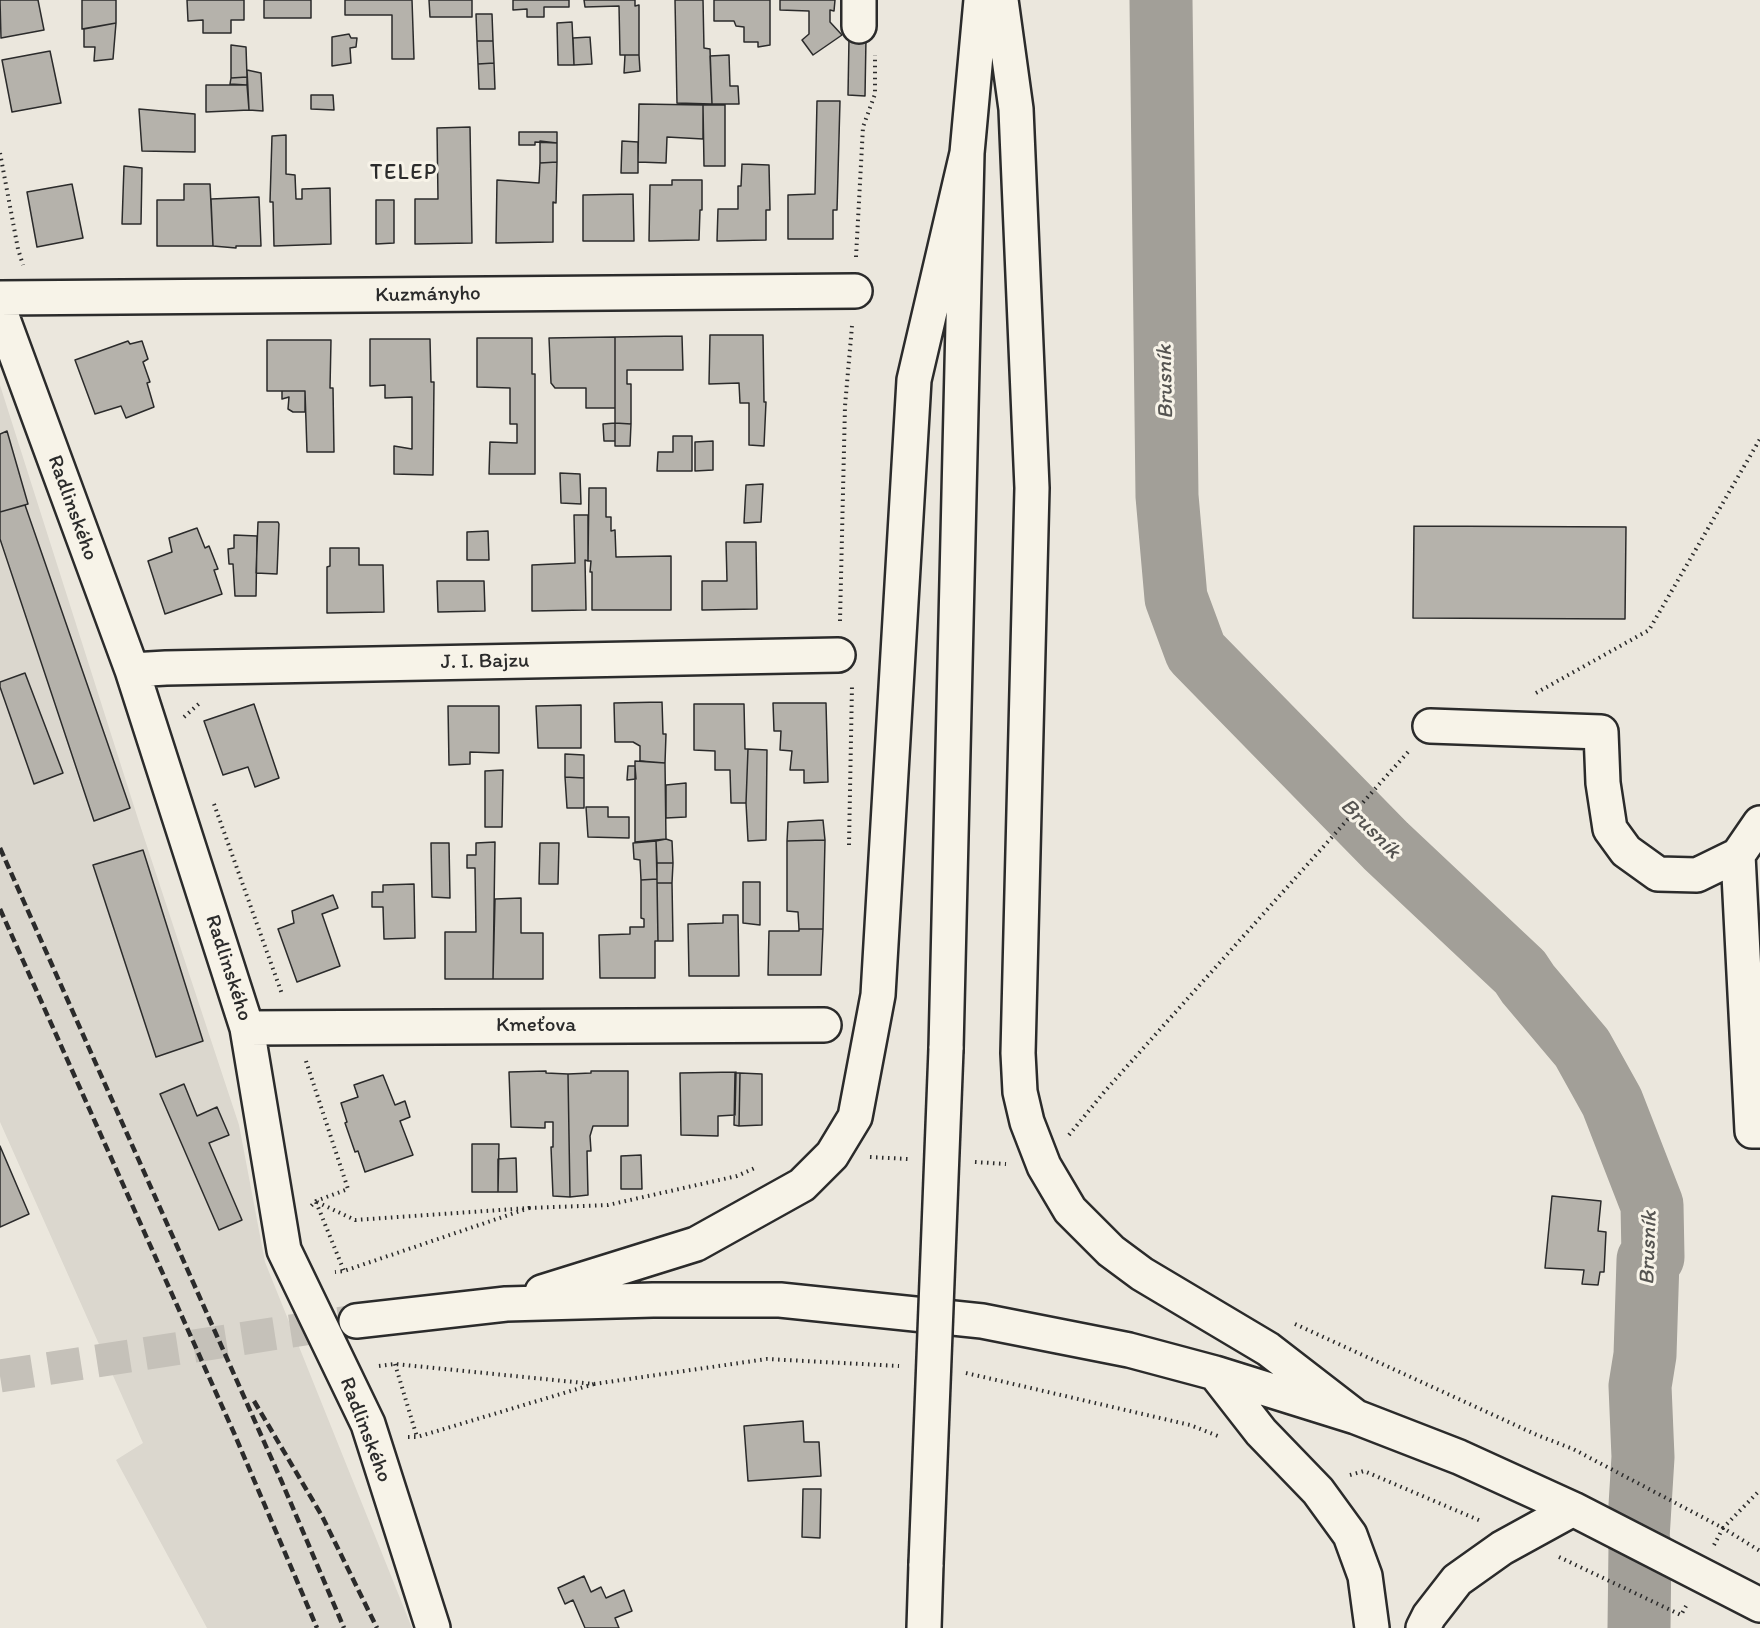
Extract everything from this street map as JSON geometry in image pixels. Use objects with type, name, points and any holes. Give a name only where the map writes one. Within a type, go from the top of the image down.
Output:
[{"type":"main road","points":[[924,1628],[946,1049],[967,153],[981,0]]},
{"type":"main road","points":[[1001,0],[1016,109],[1032,488],[1018,1053],[1020,1092],[1027,1122],[1044,1166],[1070,1210],[1111,1251],[1142,1274],[1268,1349],[1356,1417]]},
{"type":"main road","points":[[506,1304],[696,1244],[802,1185],[832,1155],[855,1117],[878,995],[914,380],[967,153]]},
{"type":"main road","name":"Kuzmányho","points":[[0,298],[855,291]]},
{"type":"main road","name":"Radlinského","points":[[0,311],[132,670],[247,1028],[284,1250],[368,1424],[433,1628]]},
{"type":"main road","name":"J. I. Bajzu","points":[[132,670],[838,655]]},
{"type":"main road","points":[[1430,726],[1601,732],[1603,783],[1610,829],[1626,851],[1658,874],[1697,875],[1738,855],[1760,823]]},
{"type":"main road","points":[[1738,855],[1752,1131],[1760,1131]]},
{"type":"main road","name":"Kmeťova","points":[[247,1028],[824,1025]]},
{"type":"main road","points":[[356,1321],[506,1304],[652,1300],[780,1300],[982,1321],[1129,1350],[1215,1373],[1356,1417],[1458,1457],[1578,1512],[1760,1605]]},
{"type":"main road","points":[[1215,1373],[1261,1432],[1318,1491],[1350,1535],[1365,1576],[1372,1628]]},
{"type":"main road","points":[[1423,1628],[1457,1580],[1520,1538],[1578,1512]]},
{"type":"path","points":[[849,855],[852,682],[838,655],[845,406],[858,257],[863,127],[875,94],[871,34],[859,13]]},
{"type":"path","points":[[0,153],[18,249],[34,298]]},
{"type":"path","points":[[846,257],[858,257]]},
{"type":"path","points":[[1532,694],[1543,691],[1649,630],[1760,439]]},
{"type":"path","points":[[166,668],[184,717]]},
{"type":"path","points":[[1063,1143],[1106,1091],[1430,726]]},
{"type":"path","points":[[211,794],[294,1027],[348,1189],[316,1201],[307,1209]]},
{"type":"path","points":[[316,1201],[356,1220],[608,1205],[737,1176],[758,1167]]},
{"type":"path","points":[[316,1201],[344,1271]]},
{"type":"path","points":[[335,1272],[344,1271],[529,1208]]},
{"type":"path","points":[[327,1268],[331,1278]]},
{"type":"path","points":[[1287,1320],[1537,1435],[1573,1449],[1723,1528],[1760,1490]]},
{"type":"path","points":[[406,1437],[417,1437],[594,1384],[767,1359],[909,1366]]},
{"type":"path","points":[[375,1367],[395,1364],[594,1384]]},
{"type":"path","points":[[395,1364],[417,1437]]},
{"type":"path","points":[[956,1371],[1190,1425],[1222,1438]]},
{"type":"path","points":[[1318,1491],[1347,1476],[1364,1471],[1520,1538],[1681,1615]]},
{"type":"shaded area","points":[[0,385],[139,822],[239,1125],[265,1262],[412,1628],[207,1628],[116,1460],[143,1443],[0,1122]]},
{"type":"building","points":[[0,0],[38,0],[44,30],[1,38]]},
{"type":"building","points":[[82,0],[116,0],[116,23],[82,29]]},
{"type":"building","points":[[187,0],[244,0],[244,20],[231,20],[231,33],[203,33],[203,20],[188,21]]},
{"type":"building","points":[[264,0],[311,0],[311,18],[264,18]]},
{"type":"building","points":[[345,0],[412,0],[414,59],[392,59],[392,15],[345,15]]},
{"type":"building","points":[[429,0],[472,0],[472,17],[430,17]]},
{"type":"building","points":[[513,0],[569,0],[569,7],[544,7],[544,17],[527,17],[527,9],[513,10]]},
{"type":"building","points":[[584,0],[635,0],[635,6],[639,5],[639,55],[620,55],[619,6],[585,7]]},
{"type":"building","points":[[675,0],[703,0],[704,48],[710,49],[712,104],[677,103]]},
{"type":"building","points":[[714,0],[770,0],[770,45],[758,47],[758,42],[744,42],[744,27],[736,26],[734,21],[714,21]]},
{"type":"building","points":[[780,0],[835,0],[834,11],[830,10],[830,22],[842,35],[813,55],[802,40],[809,34],[809,11],[780,10]]},
{"type":"building","points":[[476,14],[492,14],[493,41],[477,41]]},
{"type":"building","points":[[572,22],[574,65],[558,65],[557,23]]},
{"type":"building","points":[[116,23],[113,59],[94,61],[95,47],[84,47],[84,29]]},
{"type":"building","points":[[349,34],[351,38],[357,38],[356,47],[350,48],[351,63],[332,66],[332,37]]},
{"type":"building","points":[[590,37],[592,64],[574,65],[573,38]]},
{"type":"building","points":[[849,38],[866,38],[865,96],[848,95]]},
{"type":"building","points":[[477,41],[493,41],[494,63],[478,64]]},
{"type":"building","points":[[231,45],[246,47],[247,77],[231,78]]},
{"type":"building","points":[[50,51],[61,103],[12,112],[2,60]]},
{"type":"building","points":[[625,55],[639,55],[640,71],[624,73]]},
{"type":"building","points":[[729,55],[730,86],[738,86],[739,104],[712,104],[710,56]]},
{"type":"building","points":[[494,63],[495,89],[479,89],[478,64]]},
{"type":"building","points":[[247,70],[261,73],[263,111],[249,110]]},
{"type":"building","points":[[247,77],[247,85],[230,84],[231,78]]},
{"type":"building","points":[[206,85],[247,85],[249,110],[206,112]]},
{"type":"building","points":[[311,95],[333,95],[334,110],[311,109]]},
{"type":"building","points":[[817,101],[840,101],[837,210],[833,210],[833,239],[788,239],[788,195],[815,194]]},
{"type":"building","points":[[639,104],[703,105],[703,139],[667,137],[666,163],[638,162]]},
{"type":"building","points":[[703,105],[725,105],[725,166],[704,166]]},
{"type":"building","points":[[139,109],[195,114],[195,152],[142,151]]},
{"type":"building","points":[[470,127],[472,243],[415,244],[415,199],[438,199],[437,128]]},
{"type":"building","points":[[519,132],[557,132],[557,143],[535,142],[535,145],[519,145]]},
{"type":"building","points":[[286,135],[286,174],[295,175],[296,199],[302,199],[302,189],[330,188],[331,244],[274,246],[273,202],[270,202],[272,136]]},
{"type":"building","points":[[540,141],[557,143],[557,162],[540,163]]},
{"type":"building","points":[[622,141],[638,142],[638,173],[621,173]]},
{"type":"building","points":[[557,162],[556,203],[553,202],[553,242],[496,243],[497,180],[539,183],[540,163]]},
{"type":"building","points":[[742,164],[769,165],[770,210],[766,210],[766,240],[717,241],[718,209],[738,209],[738,186],[741,186]]},
{"type":"building","points":[[124,166],[142,168],[141,224],[122,224]]},
{"type":"building","points":[[672,180],[702,180],[699,240],[649,241],[650,185],[672,185]]},
{"type":"building","points":[[72,184],[83,238],[37,247],[27,192]]},
{"type":"building","points":[[184,184],[210,184],[213,246],[157,246],[157,200],[184,200]]},
{"type":"building","points":[[633,194],[634,241],[583,241],[583,195]]},
{"type":"building","points":[[259,197],[261,246],[236,246],[236,248],[213,246],[211,199]]},
{"type":"building","points":[[376,200],[394,200],[394,243],[376,244]]},
{"type":"building","points":[[710,335],[763,335],[764,402],[766,402],[764,446],[749,445],[749,403],[740,403],[739,383],[709,384]]},
{"type":"building","points":[[682,336],[683,370],[627,370],[627,384],[631,384],[631,424],[615,423],[615,337]]},
{"type":"building","points":[[615,337],[615,408],[586,408],[586,388],[555,388],[551,383],[549,338]]},
{"type":"building","points":[[477,338],[532,338],[532,374],[535,374],[535,474],[489,474],[490,442],[517,443],[517,424],[510,424],[510,388],[477,387]]},
{"type":"building","points":[[370,339],[430,339],[431,382],[434,382],[433,475],[394,474],[394,446],[412,449],[412,397],[385,398],[385,385],[370,386]]},
{"type":"building","points":[[267,340],[331,340],[330,388],[333,388],[334,452],[307,452],[305,391],[267,391]]},
{"type":"building","points":[[128,341],[130,344],[142,341],[148,359],[143,362],[150,382],[147,383],[154,407],[126,418],[121,406],[95,414],[75,360]]},
{"type":"building","points":[[282,391],[305,391],[305,412],[293,412],[288,409],[289,397],[282,399]]},
{"type":"building","points":[[615,423],[615,441],[604,441],[603,424]]},
{"type":"building","points":[[615,423],[631,424],[630,446],[615,446]]},
{"type":"building","points":[[7,431],[28,504],[0,512],[0,434]]},
{"type":"building","points":[[673,436],[692,436],[692,471],[657,471],[658,452],[673,452]]},
{"type":"building","points":[[713,441],[713,470],[695,471],[695,442]]},
{"type":"building","points":[[560,473],[580,474],[581,504],[561,503]]},
{"type":"building","points":[[763,484],[761,522],[744,523],[746,485]]},
{"type":"building","points":[[589,488],[606,488],[606,517],[611,517],[611,531],[615,530],[616,557],[671,556],[671,610],[592,610],[592,572],[590,572],[591,561],[588,561]]},
{"type":"building","points":[[25,505],[130,808],[94,821],[0,539],[0,512]]},
{"type":"building","points":[[574,515],[588,515],[588,561],[585,560],[586,610],[532,611],[532,565],[575,563]]},
{"type":"building","points":[[258,522],[278,522],[279,524],[277,574],[256,573]]},
{"type":"building","points":[[1414,526],[1626,527],[1625,619],[1413,618]]},
{"type":"building","points":[[197,528],[205,548],[209,546],[218,569],[214,570],[222,594],[165,614],[148,561],[172,552],[169,538]]},
{"type":"building","points":[[488,531],[489,560],[467,560],[467,532]]},
{"type":"building","points":[[234,535],[257,536],[256,596],[235,596],[233,564],[229,564],[228,549],[234,548]]},
{"type":"building","points":[[726,542],[756,542],[757,609],[702,610],[702,581],[727,581]]},
{"type":"building","points":[[330,548],[359,548],[359,565],[383,565],[384,612],[327,613],[327,567],[330,566]]},
{"type":"building","points":[[437,581],[484,581],[485,611],[438,612]]},
{"type":"building","points":[[25,673],[63,773],[34,784],[0,687],[0,682]]},
{"type":"building","points":[[662,702],[663,734],[666,734],[665,763],[640,761],[640,746],[633,742],[615,742],[614,703]]},
{"type":"building","points":[[773,703],[826,703],[828,782],[804,783],[804,770],[790,770],[792,751],[780,750],[781,731],[774,731]]},
{"type":"building","points":[[254,704],[279,778],[255,787],[248,767],[223,775],[204,721]]},
{"type":"building","points":[[694,704],[744,704],[745,749],[748,749],[746,803],[731,803],[730,770],[715,770],[715,751],[694,750]]},
{"type":"building","points":[[581,705],[581,748],[538,748],[536,706]]},
{"type":"building","points":[[448,706],[499,706],[499,753],[470,752],[470,764],[449,765]]},
{"type":"building","points":[[748,749],[767,750],[766,840],[748,841],[746,803]]},
{"type":"building","points":[[565,754],[584,755],[584,778],[565,777]]},
{"type":"building","points":[[635,761],[665,763],[666,839],[635,842]]},
{"type":"building","points":[[628,766],[635,766],[636,779],[627,780]]},
{"type":"building","points":[[503,770],[502,827],[485,827],[485,771]]},
{"type":"building","points":[[565,777],[584,778],[584,808],[567,808]]},
{"type":"building","points":[[686,783],[686,817],[666,818],[666,785]]},
{"type":"building","points":[[586,807],[608,807],[608,817],[629,817],[629,838],[588,837]]},
{"type":"building","points":[[823,820],[825,840],[787,841],[788,822]]},
{"type":"building","points":[[666,839],[672,841],[673,863],[657,863],[656,841]]},
{"type":"building","points":[[825,840],[823,929],[799,929],[798,912],[787,911],[787,841]]},
{"type":"building","points":[[656,841],[657,879],[641,880],[640,860],[634,859],[633,843]]},
{"type":"building","points":[[495,842],[493,979],[445,979],[445,932],[476,932],[475,868],[467,868],[467,855],[476,855],[476,843]]},
{"type":"building","points":[[431,843],[449,843],[450,898],[432,897]]},
{"type":"building","points":[[540,843],[559,843],[558,884],[539,884]]},
{"type":"building","points":[[143,850],[203,1041],[156,1057],[93,865]]},
{"type":"building","points":[[657,863],[673,863],[672,883],[657,883]]},
{"type":"building","points":[[657,879],[658,941],[655,941],[655,978],[600,978],[599,935],[630,934],[630,927],[644,927],[644,919],[641,918],[641,880]]},
{"type":"building","points":[[743,882],[760,882],[760,925],[743,923]]},
{"type":"building","points":[[657,883],[672,883],[673,941],[658,941]]},
{"type":"building","points":[[414,884],[415,938],[384,939],[383,907],[372,907],[372,892],[383,892],[383,885]]},
{"type":"building","points":[[333,895],[338,908],[322,914],[340,966],[297,982],[278,929],[294,923],[292,911]]},
{"type":"building","points":[[521,898],[521,933],[543,933],[543,979],[493,979],[495,899]]},
{"type":"building","points":[[723,915],[738,915],[739,976],[689,976],[688,924],[723,923]]},
{"type":"building","points":[[799,929],[823,929],[821,975],[768,975],[769,931],[799,931]]},
{"type":"building","points":[[546,1071],[546,1073],[568,1074],[570,1197],[553,1196],[551,1147],[553,1147],[553,1122],[545,1122],[545,1128],[511,1127],[509,1072]]},
{"type":"building","points":[[591,1071],[628,1071],[628,1126],[593,1126],[590,1136],[591,1151],[587,1151],[588,1195],[570,1197],[568,1074],[591,1073]]},
{"type":"building","points":[[736,1072],[735,1115],[718,1116],[718,1136],[681,1135],[680,1073]]},
{"type":"building","points":[[735,1073],[740,1073],[739,1126],[734,1125]]},
{"type":"building","points":[[740,1073],[762,1074],[762,1125],[739,1126]]},
{"type":"building","points":[[383,1075],[395,1105],[405,1101],[410,1117],[400,1121],[413,1155],[365,1172],[358,1151],[355,1152],[341,1103],[358,1097],[354,1085]]},
{"type":"building","points":[[184,1084],[197,1116],[217,1107],[229,1135],[209,1143],[242,1220],[219,1230],[160,1094]]},
{"type":"building","points":[[472,1144],[499,1144],[498,1192],[472,1192]]},
{"type":"building","points":[[0,1146],[29,1214],[0,1227]]},
{"type":"building","points":[[641,1155],[642,1189],[621,1189],[621,1156]]},
{"type":"building","points":[[516,1158],[517,1192],[498,1192],[498,1159]]},
{"type":"building","points":[[1552,1196],[1601,1201],[1598,1231],[1606,1232],[1604,1272],[1600,1272],[1598,1285],[1582,1284],[1584,1270],[1545,1268]]},
{"type":"building","points":[[803,1421],[804,1442],[819,1442],[821,1476],[748,1481],[744,1426]]},
{"type":"building","points":[[803,1489],[821,1489],[820,1538],[802,1537]]},
{"type":"building","points":[[584,1576],[591,1592],[601,1587],[606,1598],[624,1590],[632,1611],[615,1618],[619,1628],[585,1628],[573,1600],[565,1604],[558,1588]]},
{"type":"waterway","name":"Brusník","points":[[1161,0],[1167,496],[1176,598],[1196,652],[1386,846],[1520,972],[1582,1048],[1612,1102],[1652,1205],[1653,1257],[1648,1260],[1645,1355],[1640,1386],[1643,1457],[1638,1538],[1640,1546],[1639,1628]]},
{"type":"tunnel","points":[[0,1376],[356,1321]]},
{"type":"railway","points":[[0,848],[281,1480],[344,1628]]},
{"type":"railway","points":[[0,909],[234,1433],[317,1628]]},
{"type":"railway","points":[[254,1401],[322,1516],[377,1628]]},
{"type":"district","name":"TELEP","points":[[404,173]]}]
